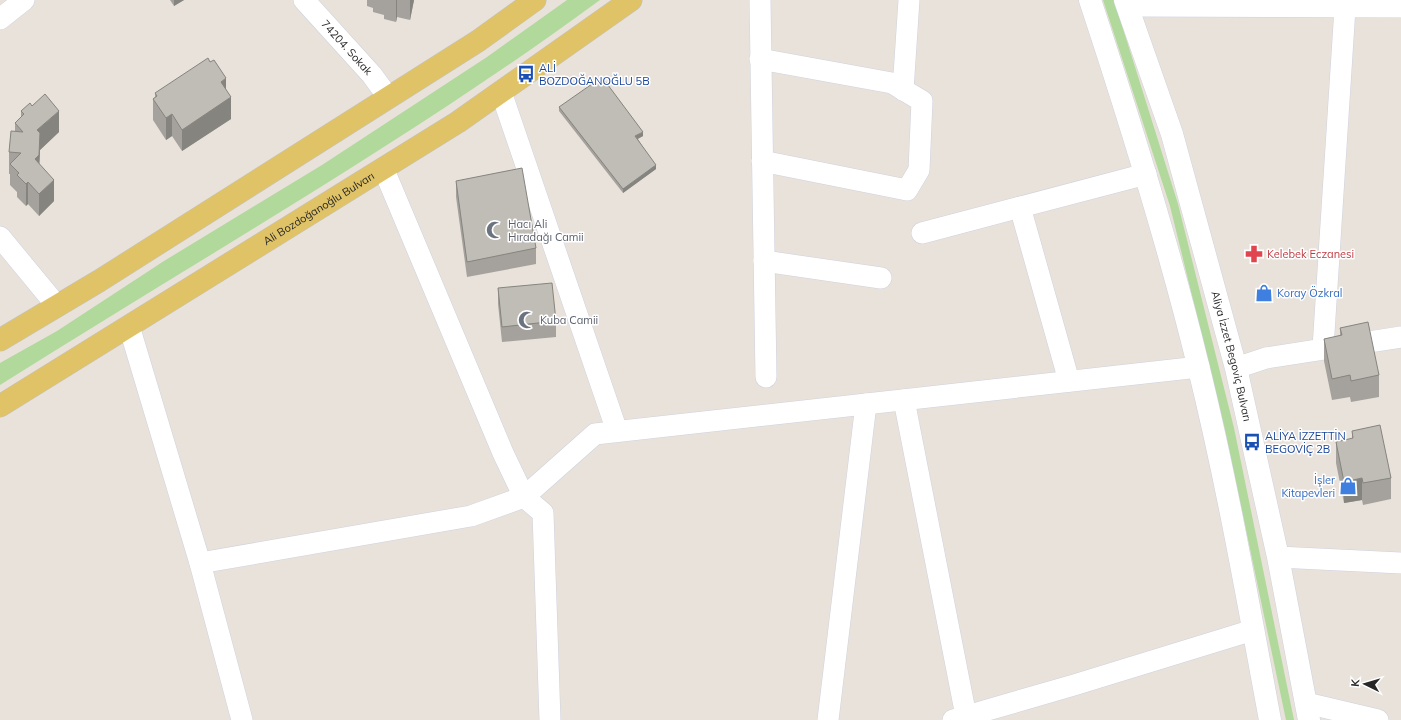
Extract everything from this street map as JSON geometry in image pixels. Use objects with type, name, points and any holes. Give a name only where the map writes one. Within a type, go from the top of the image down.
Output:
[{"type":"main road","points":[[0,340],[57,306],[478,41],[535,0]]},
{"type":"main road","name":"Ali Bozdoğanoğlu Bulvarı","points":[[0,406],[384,170],[501,92],[631,0]]},
{"type":"main road","points":[[1090,0],[1146,174],[1199,367],[1236,534],[1270,720]]},
{"type":"main road","name":"Aliya İzzet Begoviç Bulvarı","points":[[1126,3],[1172,134],[1236,368],[1278,557],[1308,712]]},
{"type":"street","points":[[0,19],[24,0]]},
{"type":"street","name":"74204. Sokak","points":[[304,0],[372,76],[388,97]]},
{"type":"street","points":[[760,0],[766,377]]},
{"type":"street","points":[[902,90],[909,0]]},
{"type":"street","points":[[1126,3],[1345,8],[1401,7]]},
{"type":"street","points":[[1323,348],[1345,8]]},
{"type":"street","points":[[760,59],[892,83],[922,101],[919,170],[908,190],[762,161]]},
{"type":"street","points":[[501,92],[617,431]]},
{"type":"street","points":[[384,170],[503,453],[524,497],[543,513],[550,720]]},
{"type":"street","points":[[922,233],[1146,174]]},
{"type":"street","points":[[1020,207],[1069,381]]},
{"type":"street","points":[[0,237],[57,306]]},
{"type":"street","points":[[764,261],[881,278]]},
{"type":"street","points":[[129,326],[200,563],[242,720]]},
{"type":"street","points":[[1236,368],[1266,358],[1401,337]]},
{"type":"street","points":[[200,563],[471,516],[524,497],[595,434],[1199,367]]},
{"type":"street","points":[[904,400],[959,718],[1074,686],[1253,630]]},
{"type":"street","points":[[828,720],[866,404]]},
{"type":"street","points":[[1278,557],[1401,563]]},
{"type":"street","points":[[1308,712],[1378,720]]},
{"type":"green space","points":[[567,0],[600,0],[454,102],[303,198],[0,385],[0,363],[57,331],[164,261],[322,165],[487,57]]},
{"type":"green space","points":[[1103,0],[1114,0],[1178,204],[1234,428],[1294,720],[1286,720],[1225,430],[1170,206]]},
{"type":"building","points":[[208,58],[210,62],[214,60],[226,78],[221,82],[231,97],[182,130],[172,114],[166,118],[153,99],[157,96],[155,93]]},
{"type":"building","points":[[602,77],[643,132],[635,136],[656,165],[623,189],[559,107]]},
{"type":"building","points":[[45,94],[59,111],[37,130],[40,133],[39,155],[35,159],[54,180],[39,194],[28,182],[26,184],[17,175],[19,173],[10,164],[21,153],[9,152],[11,131],[23,132],[15,123],[24,114],[21,111],[30,103],[32,106]]},
{"type":"building","name":"Hacı Ali Hıradağı Camii","points":[[522,168],[536,248],[467,262],[456,181]]},
{"type":"building","points":[[552,283],[556,321],[502,327],[498,288]]},
{"type":"building","points":[[1368,322],[1379,375],[1351,381],[1350,375],[1332,379],[1324,339],[1342,335],[1340,328]]},
{"type":"building","points":[[1380,425],[1391,478],[1363,483],[1362,478],[1344,482],[1336,442],[1353,438],[1352,431]]},
{"type":"place","name":"ALİ BOZDOĞANOĞLU 5B","points":[[526,74]]},
{"type":"place","name":"Hacı Ali Hıradağı Camii","points":[[495,230]]},
{"type":"place","name":"Kelebek Eczanesi","points":[[1254,254]]},
{"type":"place","name":"Koray Özkral","points":[[1264,293]]},
{"type":"place","name":"Kuba Camii","points":[[527,320]]},
{"type":"place","name":"ALİYA İZZETTİN BEGOVİÇ 2B","points":[[1252,442]]},
{"type":"place","name":"İşler Kitapevleri","points":[[1348,486]]}]
